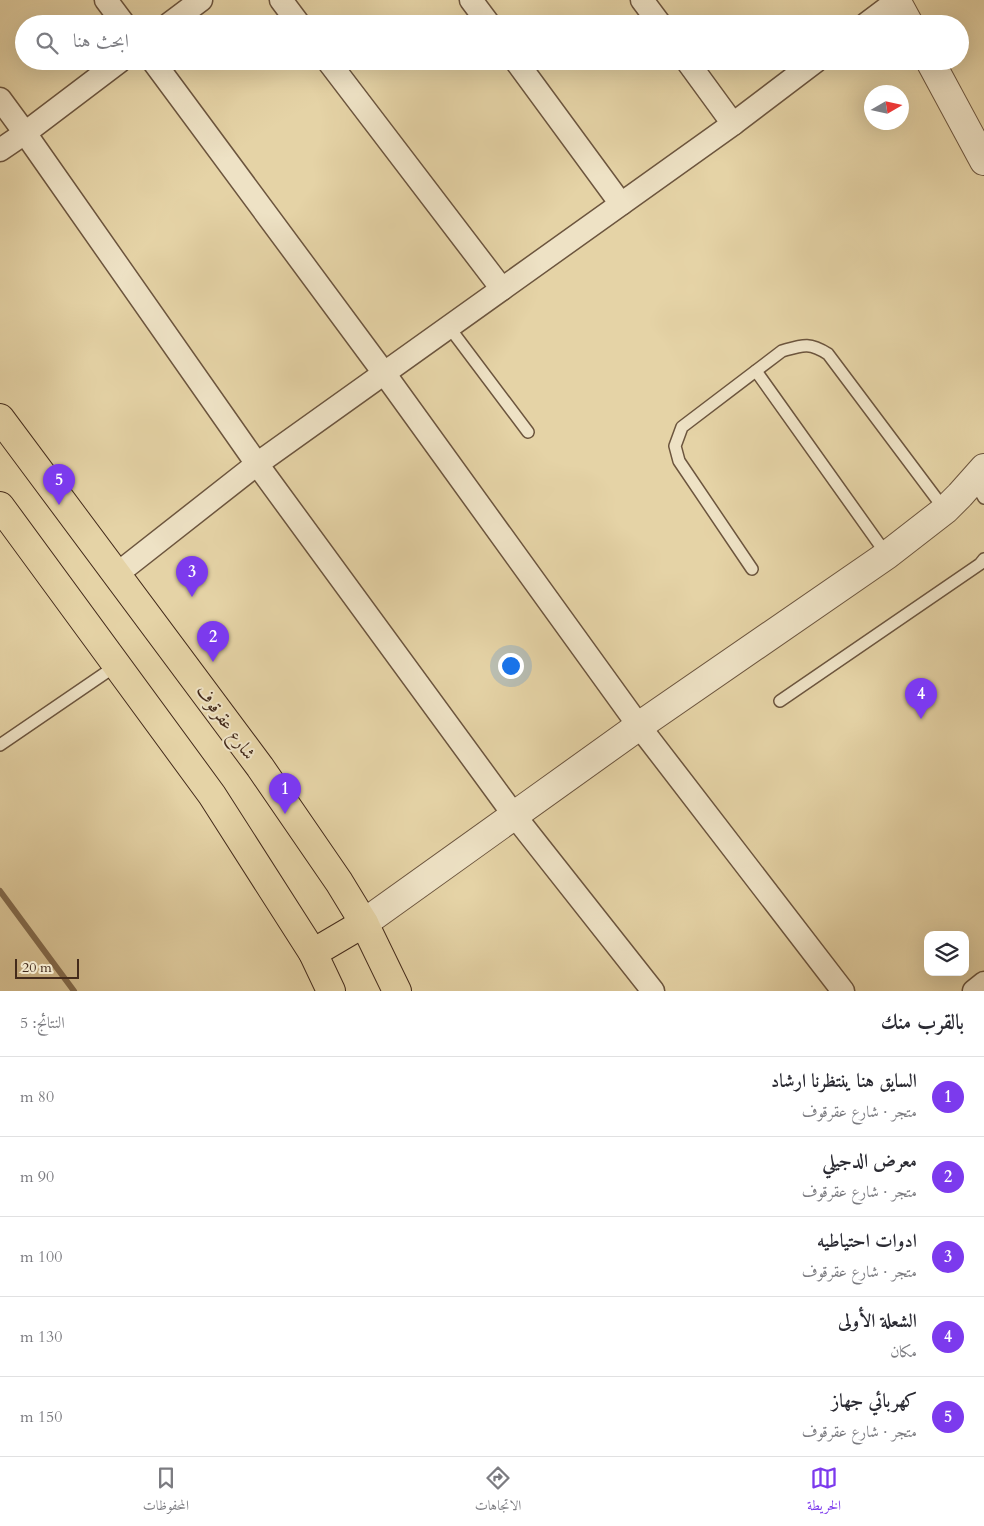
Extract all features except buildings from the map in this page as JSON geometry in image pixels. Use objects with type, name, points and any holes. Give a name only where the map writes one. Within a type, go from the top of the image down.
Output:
[{"type":"main road","name":"شارع عقرقوف","points":[[0,418],[260,768],[339,882],[364,923],[397,991]]},
{"type":"main road","points":[[0,506],[212,795],[314,953],[331,991]]},
{"type":"main road","points":[[314,953],[364,923]]},
{"type":"street","points":[[106,0],[117,15]]},
{"type":"street","points":[[181,15],[201,0]]},
{"type":"street","points":[[281,0],[292,15]]},
{"type":"street","points":[[471,0],[482,15]]},
{"type":"street","points":[[642,0],[653,15]]},
{"type":"street","points":[[883,15],[900,6]]},
{"type":"street","points":[[0,150],[108,70]]},
{"type":"street","points":[[160,70],[384,373],[639,726],[843,991]]},
{"type":"street","points":[[335,70],[502,289]]},
{"type":"street","points":[[523,70],[621,204]]},
{"type":"street","points":[[694,70],[733,124]]},
{"type":"street","points":[[117,574],[257,464],[733,124],[804,70]]},
{"type":"street","points":[[935,70],[981,148]]},
{"type":"street","points":[[0,99],[257,464],[514,815],[653,991]]},
{"type":"street","points":[[364,923],[639,726],[887,555],[981,482]]},
{"type":"street","points":[[974,991],[984,983]]},
{"type":"lane","points":[[449,327],[528,432]]},
{"type":"lane","points":[[752,569],[678,461],[675,446],[682,427],[782,351],[802,346],[816,346],[828,354],[945,510]]},
{"type":"lane","points":[[756,370],[887,555]]},
{"type":"lane","points":[[780,700],[980,564],[984,559]]},
{"type":"lane","points":[[0,745],[116,665]]},
{"type":"waterway","points":[[0,891],[74,991]]},
{"type":"place","name":"كهربائي جهاز","points":[[59,505]]},
{"type":"place","name":"ادوات احتياطيه","points":[[192,597]]},
{"type":"place","name":"معرض الدجيلي","points":[[213,662]]},
{"type":"place","name":"الشعلة الأولى","points":[[921,719]]},
{"type":"place","name":"السايق هنا ينتظرنا ارشاد","points":[[285,814]]}]
